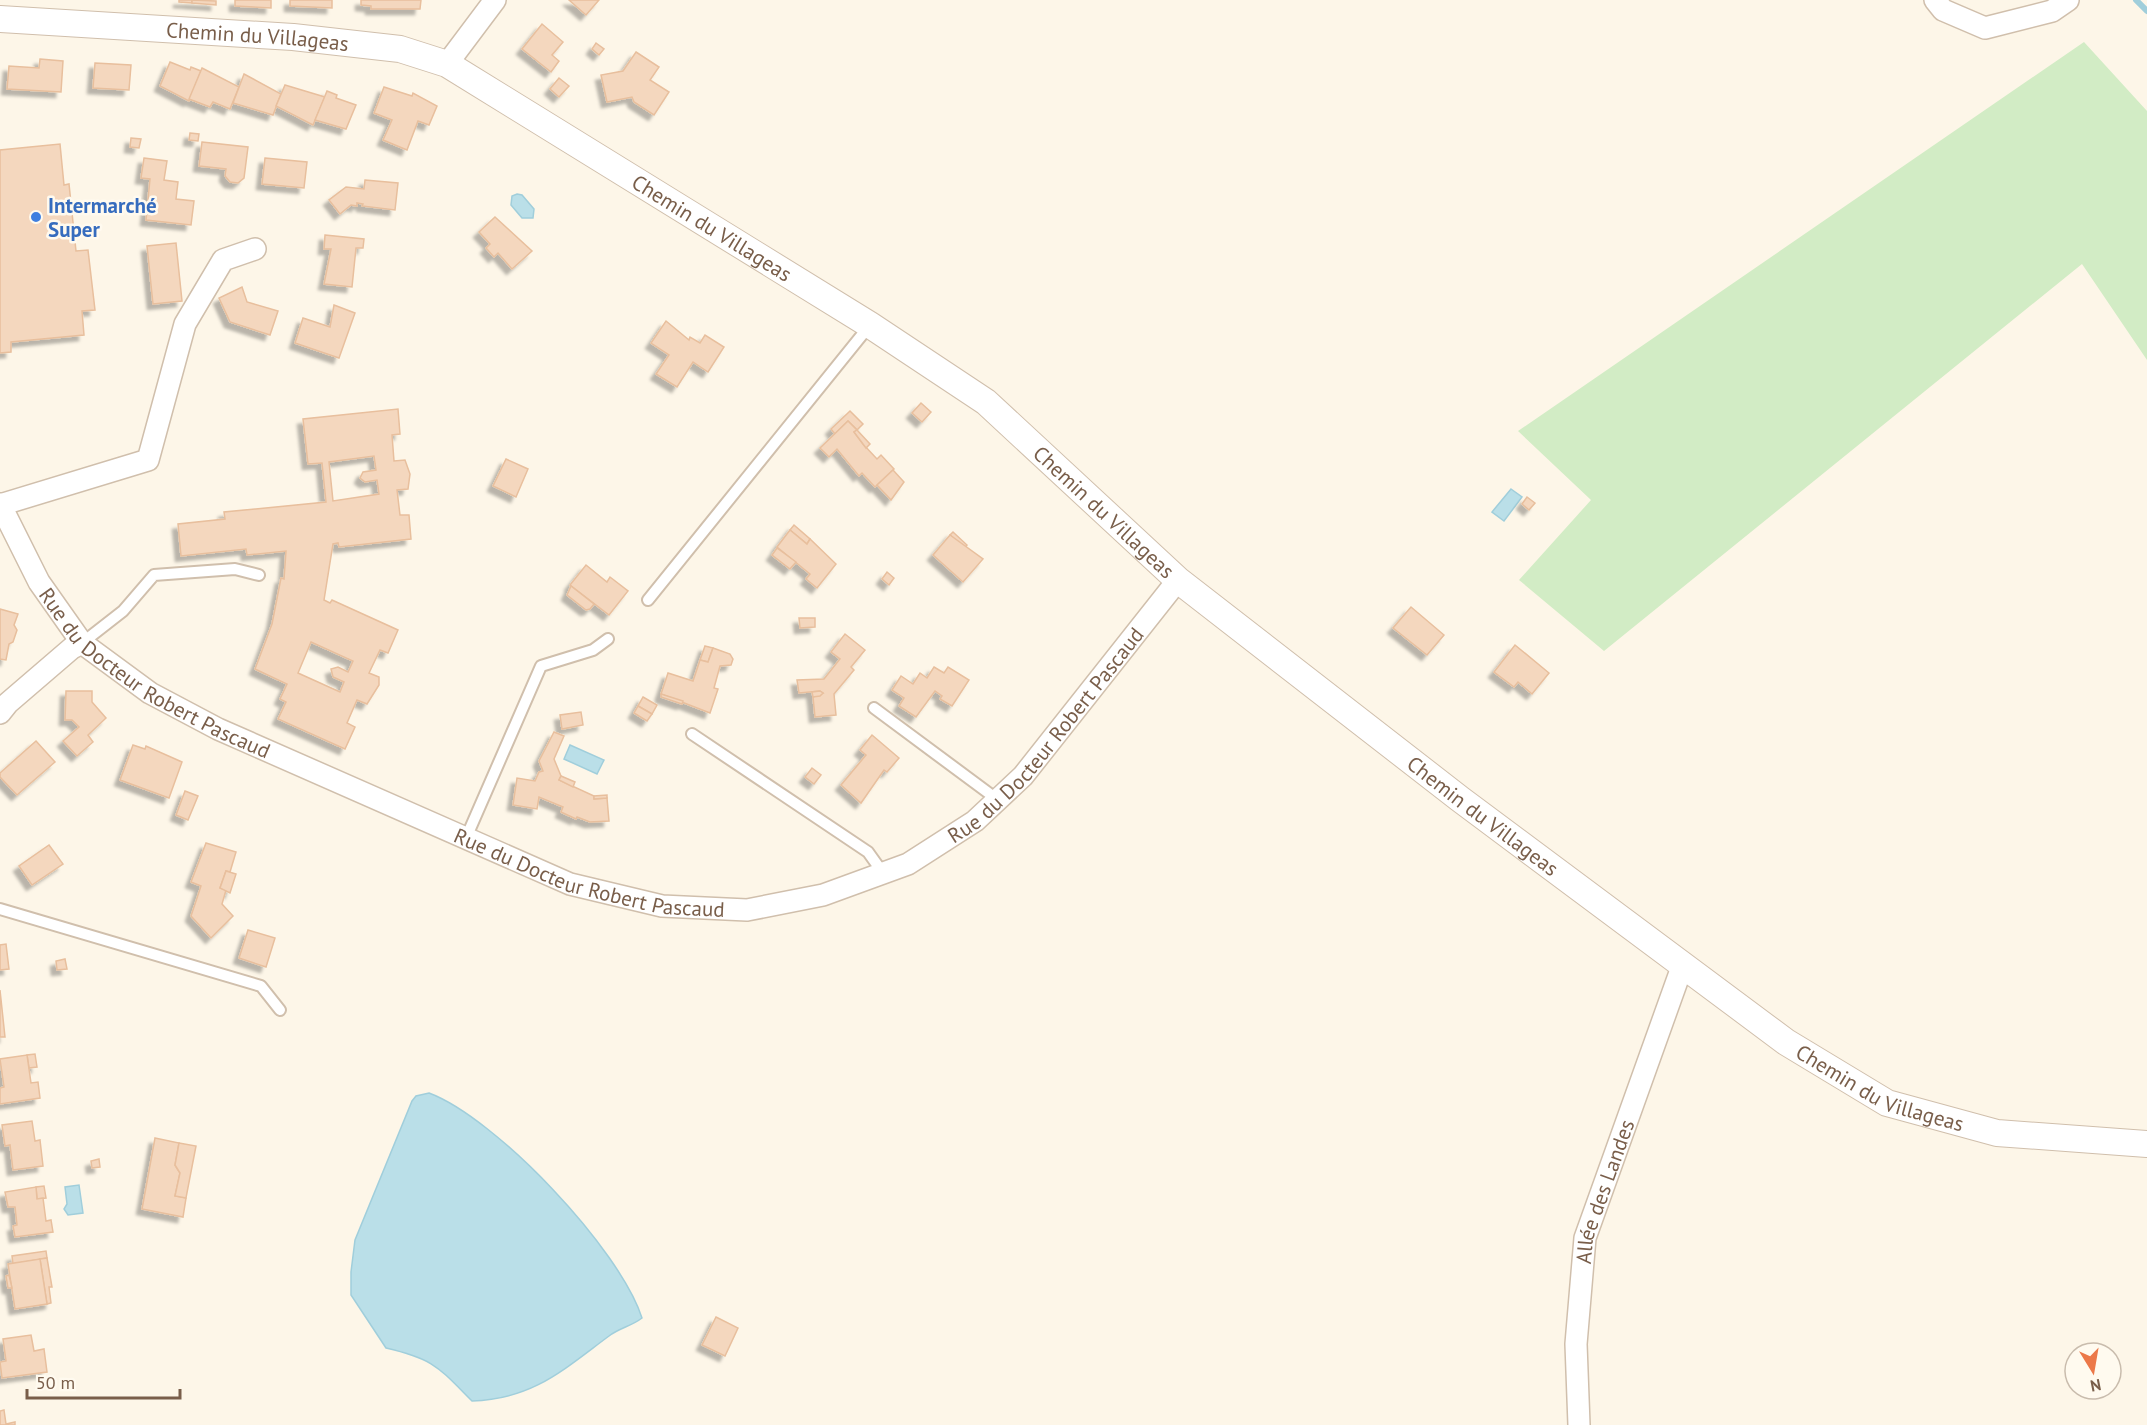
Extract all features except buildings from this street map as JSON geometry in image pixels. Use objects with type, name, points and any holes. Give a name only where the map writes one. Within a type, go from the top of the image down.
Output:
[{"type":"street","points":[[447,64],[495,0]]},
{"type":"street","points":[[1935,0],[1943,10],[1985,28],[2052,11],[2068,0]]},
{"type":"street","name":"Chemin du Villageas","points":[[0,19],[293,38],[400,49],[447,64],[661,199],[870,325],[986,402],[1178,580],[1682,967],[1786,1042],[1887,1102],[1997,1132],[2147,1144]]},
{"type":"street","points":[[0,505],[148,460],[185,324],[223,260],[255,249]]},
{"type":"street","name":"Rue du Docteur Robert Pascaud","points":[[0,505],[39,582],[82,643],[150,693],[218,729],[570,884],[662,906],[747,909],[823,895],[908,864],[927,852],[975,821],[1023,776],[1178,580]]},
{"type":"street","points":[[0,713],[8,703],[72,648],[82,643]]},
{"type":"street","name":"Allée des Landes","points":[[1579,1425],[1576,1344],[1585,1238],[1682,967]]},
{"type":"lane","points":[[648,600],[870,325]]},
{"type":"lane","points":[[82,643],[123,612],[154,575],[235,568],[259,575]]},
{"type":"lane","points":[[466,838],[541,666],[593,650],[608,639]]},
{"type":"lane","points":[[874,708],[998,800]]},
{"type":"lane","points":[[692,734],[868,852],[883,873]]},
{"type":"lane","points":[[0,909],[261,986],[280,1010]]},
{"type":"green space","points":[[2084,42],[2147,111],[2147,360],[2082,264],[1604,651],[1519,580],[1591,500],[1518,431]]},
{"type":"water","points":[[522,195],[534,209],[533,218],[522,218],[511,205],[512,196]]},
{"type":"water","points":[[1511,489],[1522,497],[1504,521],[1492,512]]},
{"type":"water","points":[[570,745],[604,760],[597,774],[564,759]]},
{"type":"water","points":[[429,1093],[456,1107],[487,1129],[520,1157],[552,1189],[583,1223],[609,1257],[629,1290],[642,1318],[613,1333],[562,1371],[530,1389],[513,1395],[472,1401],[434,1366],[415,1356],[386,1348],[351,1295],[355,1240],[412,1101],[416,1096]]},
{"type":"water","points":[[79,1185],[83,1213],[68,1215],[64,1209],[67,1204],[65,1187]]},
{"type":"waterway","points":[[2136,0],[2147,11]]},
{"type":"place","name":"Intermarché Super","points":[[36,217]]}]
